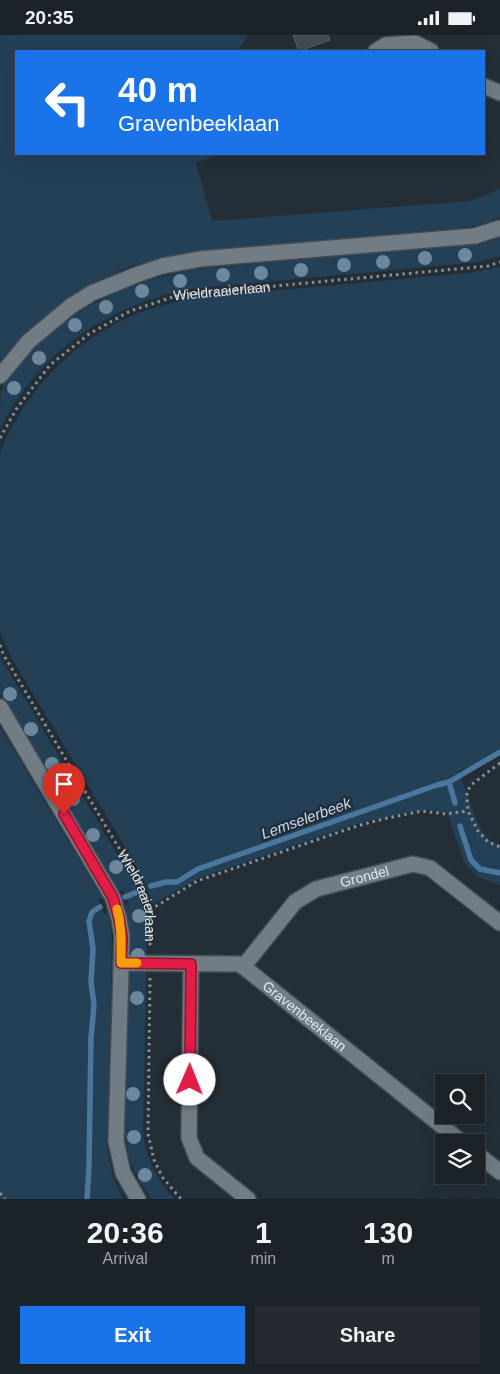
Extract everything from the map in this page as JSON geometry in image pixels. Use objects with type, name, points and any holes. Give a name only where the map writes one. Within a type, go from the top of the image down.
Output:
[{"type":"street","points":[[378,50],[386,45],[415,43],[428,50]]},
{"type":"street","points":[[485,86],[500,93]]},
{"type":"street","points":[[0,376],[29,341],[71,306],[92,293],[162,266],[200,259],[475,236],[500,228]]},
{"type":"street","name":"Wieldraaierlaan","points":[[0,707],[113,898],[119,919],[122,937],[116,1141],[123,1173],[138,1199]]},
{"type":"street","name":"Grondel","points":[[243,967],[295,902],[316,889],[413,864],[430,868],[500,923]]},
{"type":"street","points":[[121,963],[240,964],[243,967]]},
{"type":"street","points":[[191,964],[189,1138],[197,1158],[248,1199]]},
{"type":"street","name":"Gravenbeeklaan","points":[[243,967],[452,1134]]},
{"type":"street","points":[[485,1160],[500,1172]]},
{"type":"path","name":"Wieldraaierlaan","points":[[0,438],[17,409],[50,365],[89,334],[130,311],[179,295],[488,266],[500,263]]},
{"type":"path","name":"Wieldraaierlaan","points":[[0,645],[8,663],[138,878],[150,910],[148,1134],[154,1160],[163,1178],[181,1199]]},
{"type":"path","points":[[500,763],[471,785],[468,792],[468,811],[478,831],[488,842],[500,847]]},
{"type":"path","points":[[150,910],[197,881],[357,826],[422,811],[446,814],[468,811]]},
{"type":"path","points":[[0,1193],[5,1199]]},
{"type":"shaded area","points":[[0,35],[248,35],[239,50],[15,50],[15,155],[218,155],[196,163],[212,221],[469,201],[500,188],[500,217],[488,223],[468,227],[198,252],[142,263],[124,269],[74,296],[47,315],[22,338],[0,363]]},
{"type":"shaded area","points":[[500,238],[500,256],[479,262],[188,289],[158,297],[129,308],[102,321],[78,337],[55,356],[34,377],[0,429],[1,391],[8,379],[24,360],[61,325],[102,299],[124,289],[171,274],[196,269],[476,244]]},
{"type":"shaded area","points":[[500,267],[500,749],[458,772],[481,829],[489,839],[500,845],[500,885],[478,877],[465,864],[447,813],[430,810],[415,811],[363,822],[199,878],[153,904],[142,877],[130,855],[12,659],[0,632],[0,453],[11,429],[35,392],[57,367],[82,345],[133,315],[190,298],[468,273]]},
{"type":"shaded area","points":[[0,657],[133,881],[141,900],[146,919],[147,933],[143,1136],[154,1170],[174,1199],[152,1199],[136,1175],[129,1158],[125,1139],[129,934],[124,906],[129,904],[123,890],[118,891],[0,694]]},
{"type":"shaded area","points":[[0,727],[102,898],[98,899],[104,914],[108,913],[112,940],[107,1143],[112,1172],[123,1199],[0,1199]]},
{"type":"building","points":[[293,35],[328,35],[330,40],[299,50]]},
{"type":"waterway","points":[[449,782],[500,752]]},
{"type":"waterway","name":"Lemselerbeek","points":[[151,886],[166,882],[177,882],[198,869],[437,785],[449,782],[455,803]]},
{"type":"waterway","name":"Lemselerbeek","points":[[460,826],[471,860],[480,869],[500,873]]},
{"type":"waterway","name":"Lemselerbeek","points":[[125,897],[135,893]]},
{"type":"waterway","name":"Lemselerbeek","points":[[87,1199],[91,1037],[94,1005],[91,982],[93,949],[89,921],[92,912],[100,907]]},
{"type":"slow traffic","points":[[117,909],[122,937],[121,963],[137,963]]},
{"type":"route","points":[[64,814],[113,898],[122,937],[121,963],[191,964],[190,1080]]}]
